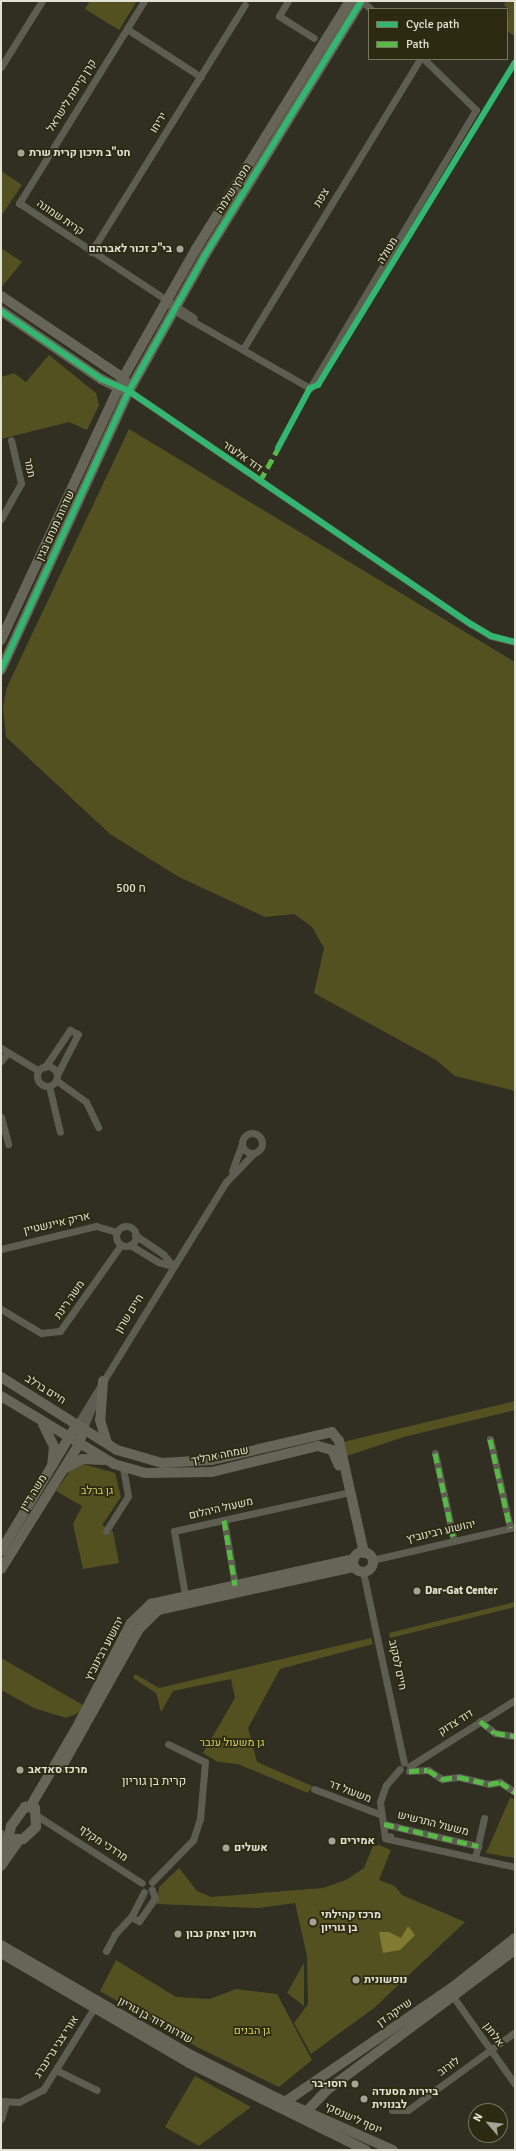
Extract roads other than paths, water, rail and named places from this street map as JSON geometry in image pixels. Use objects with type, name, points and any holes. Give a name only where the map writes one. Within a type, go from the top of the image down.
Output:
[{"type":"street","points":[[1,67],[42,1]]},
{"type":"street","name":"קרן קיימת לישראל","points":[[19,203],[144,1]]},
{"type":"street","points":[[288,1],[279,16],[314,38]]},
{"type":"street","name":"מפרץ שלמה","points":[[117,389],[164,303],[350,1]]},
{"type":"street","points":[[362,1],[370,8]]},
{"type":"street","name":"מפרץ שלמה","points":[[129,391],[174,307],[362,1]]},
{"type":"street","name":"יריחו","points":[[91,252],[245,5]]},
{"type":"street","points":[[127,29],[201,77]]},
{"type":"street","name":"צפת","points":[[243,349],[419,60]]},
{"type":"street","name":"מטולה","points":[[243,349],[310,388],[476,110],[425,60]]},
{"type":"street","name":"קרית שמונה","points":[[19,203],[148,290],[164,303]]},
{"type":"street","points":[[1,296],[123,378],[129,391]]},
{"type":"street","points":[[164,303],[174,307],[243,349]]},
{"type":"street","name":"דוד אלעזר","points":[[1,311],[117,389],[129,391],[471,624],[491,636],[515,642]]},
{"type":"street","points":[[101,379],[112,400]]},
{"type":"street","name":"שדרות מנחם בגין","points":[[1,640],[117,389]]},
{"type":"street","name":"שדרות מנחם בגין","points":[[1,670],[129,391]]},
{"type":"street","name":"תמר","points":[[1,519],[21,483],[11,440]]},
{"type":"street","points":[[1,629],[11,619]]},
{"type":"street","points":[[70,1030],[78,1034],[56,1078],[49,1086],[39,1082],[42,1069],[70,1030]]},
{"type":"street","points":[[1,1062],[4,1050],[42,1069],[53,1068],[56,1078],[86,1102],[98,1127]]},
{"type":"street","points":[[49,1086],[60,1132]]},
{"type":"street","points":[[1,1117],[8,1144]]},
{"type":"street","points":[[249,1134],[257,1136],[261,1145],[254,1153],[245,1151],[242,1143],[249,1134]]},
{"type":"street","name":"חיים שרון","points":[[81,1426],[104,1377],[226,1182],[242,1143]]},
{"type":"street","name":"חיים שרון","points":[[226,1182],[254,1153]]},
{"type":"street","name":"אריק איינשטיין","points":[[1,1249],[96,1226],[117,1232],[127,1227],[135,1235]]},
{"type":"street","points":[[117,1232],[121,1245],[130,1245],[158,1262],[173,1266]]},
{"type":"street","points":[[130,1245],[135,1235],[163,1254],[173,1266]]},
{"type":"street","name":"משה רינת","points":[[1,1309],[37,1331],[49,1334],[60,1331],[121,1245]]},
{"type":"street","name":"חיים ברלב","points":[[1,1377],[81,1426]]},
{"type":"street","points":[[104,1377],[101,1429],[105,1442],[117,1450]]},
{"type":"street","points":[[1,1396],[70,1438]]},
{"type":"street","points":[[39,1420],[52,1440],[56,1471],[80,1460],[106,1460]]},
{"type":"street","name":"משה דיין","points":[[1,1569],[56,1471],[70,1438],[81,1426]]},
{"type":"street","name":"משה דיין","points":[[1,1551],[56,1471],[79,1444],[81,1426]]},
{"type":"street","name":"שמחה ארליך","points":[[81,1426],[117,1450],[162,1463],[194,1462],[324,1432],[332,1432],[338,1436],[357,1558]]},
{"type":"street","name":"שמחה ארליך","points":[[70,1438],[106,1460],[123,1467],[161,1475],[194,1474],[318,1446],[332,1450],[345,1493]]},
{"type":"street","points":[[490,1439],[512,1527]]},
{"type":"street","points":[[436,1453],[454,1541]]},
{"type":"street","points":[[106,1531],[128,1496],[123,1467]]},
{"type":"street","points":[[345,1493],[357,1558],[363,1572],[369,1570],[372,1560],[357,1558]]},
{"type":"street","name":"משעול היהלום","points":[[185,1600],[174,1531],[345,1493]]},
{"type":"street","points":[[224,1520],[235,1585]]},
{"type":"street","name":"יהושוע רבינוביץ","points":[[372,1560],[512,1527]]},
{"type":"street","name":"יהושוע רבינוביץ","points":[[185,1600],[235,1585],[357,1558]]},
{"type":"street","name":"יהושוע רבינוביץ","points":[[35,1811],[131,1623],[151,1604],[185,1600],[357,1558]]},
{"type":"street","name":"חיים לסקוב","points":[[363,1572],[405,1768]]},
{"type":"street","name":"דוד צדוק","points":[[392,1838],[385,1838],[379,1814],[386,1785],[405,1768],[515,1700]]},
{"type":"street","points":[[480,1721],[495,1733],[515,1736]]},
{"type":"street","points":[[132,1917],[139,1921],[148,1912],[155,1898],[152,1890],[152,1882],[193,1840],[200,1820],[205,1762],[168,1744]]},
{"type":"street","points":[[405,1768],[428,1770],[442,1779],[459,1777],[489,1784],[500,1782],[510,1785],[515,1792]]},
{"type":"street","name":"דוד צדוק","points":[[384,1824],[387,1791],[405,1768]]},
{"type":"street","name":"משעול דר","points":[[314,1789],[379,1814]]},
{"type":"street","points":[[19,1840],[6,1835],[20,1811],[35,1811],[36,1827]]},
{"type":"street","name":"מרדכי מקלף","points":[[35,1811],[142,1882]]},
{"type":"street","points":[[475,1858],[484,1818]]},
{"type":"street","points":[[1,1866],[19,1840],[36,1827],[51,1823]]},
{"type":"street","points":[[384,1824],[392,1838],[515,1867]]},
{"type":"street","name":"משעול התרשיש","points":[[384,1824],[478,1846]]},
{"type":"street","points":[[106,1951],[115,1934],[132,1917],[144,1892],[142,1882],[152,1882]]},
{"type":"street","points":[[144,1892],[152,1890]]},
{"type":"street","name":"שייקה דן","points":[[285,2102],[330,2074],[515,1938]]},
{"type":"street","name":"שדרות דוד בן גוריון","points":[[1,1945],[96,2006],[285,2102],[306,2110]]},
{"type":"street","name":"שייקה דן","points":[[306,2110],[326,2090],[454,1998],[515,1950]]},
{"type":"street","name":"שדרות דוד בן גוריון","points":[[1,1953],[298,2118]]},
{"type":"street","name":"אלחנן","points":[[454,1998],[515,2084]]},
{"type":"street","name":"אורי צבי גרינברג","points":[[4,2102],[30,2098],[44,2090],[58,2070],[96,2006]]},
{"type":"street","name":"לזרוב","points":[[392,2110],[408,2110],[515,2032]]},
{"type":"street","points":[[58,2070],[97,2090]]},
{"type":"street","points":[[298,2118],[306,2110],[330,2074]]},
{"type":"street","points":[[326,2090],[320,2105],[328,2122]]},
{"type":"street","points":[[1,2119],[4,2102]]},
{"type":"street","name":"יוסף לישנסקי","points":[[306,2110],[328,2122],[393,2150]]},
{"type":"street","name":"יוסף לישנסקי","points":[[298,2118],[366,2150]]},
{"type":"place","name":"חט\"ב תיכון קרית שרת","points":[[21,153]]},
{"type":"place","name":"בי\"כ זכור לאברהם","points":[[180,249]]},
{"type":"place","name":"Dar-Gat Center","points":[[417,1591]]},
{"type":"place","name":"מרכז סאדאב","points":[[20,1770]]},
{"type":"place","name":"אמירים","points":[[332,1841]]},
{"type":"place","name":"אשלים","points":[[226,1848]]},
{"type":"place","name":"מרכז קהילתי בן גוריון","points":[[313,1922]]},
{"type":"place","name":"תיכון יצחק נבון","points":[[178,1934]]},
{"type":"place","name":"נופשונית","points":[[356,1980]]},
{"type":"place","name":"רוסו-בר","points":[[355,2084]]},
{"type":"place","name":"ביירות מסעדה לבנונית","points":[[364,2099]]},
{"type":"district","name":"ח 500","points":[[131,889]]},
{"type":"district","name":"קרית בן גוריון","points":[[154,1782]]},
{"type":"park label","name":"גן ברלב","points":[[97,1491]]},
{"type":"park label","name":"גן משעול ענבר","points":[[232,1743]]},
{"type":"park label","name":"גן הבנים","points":[[252,2031]]}]
